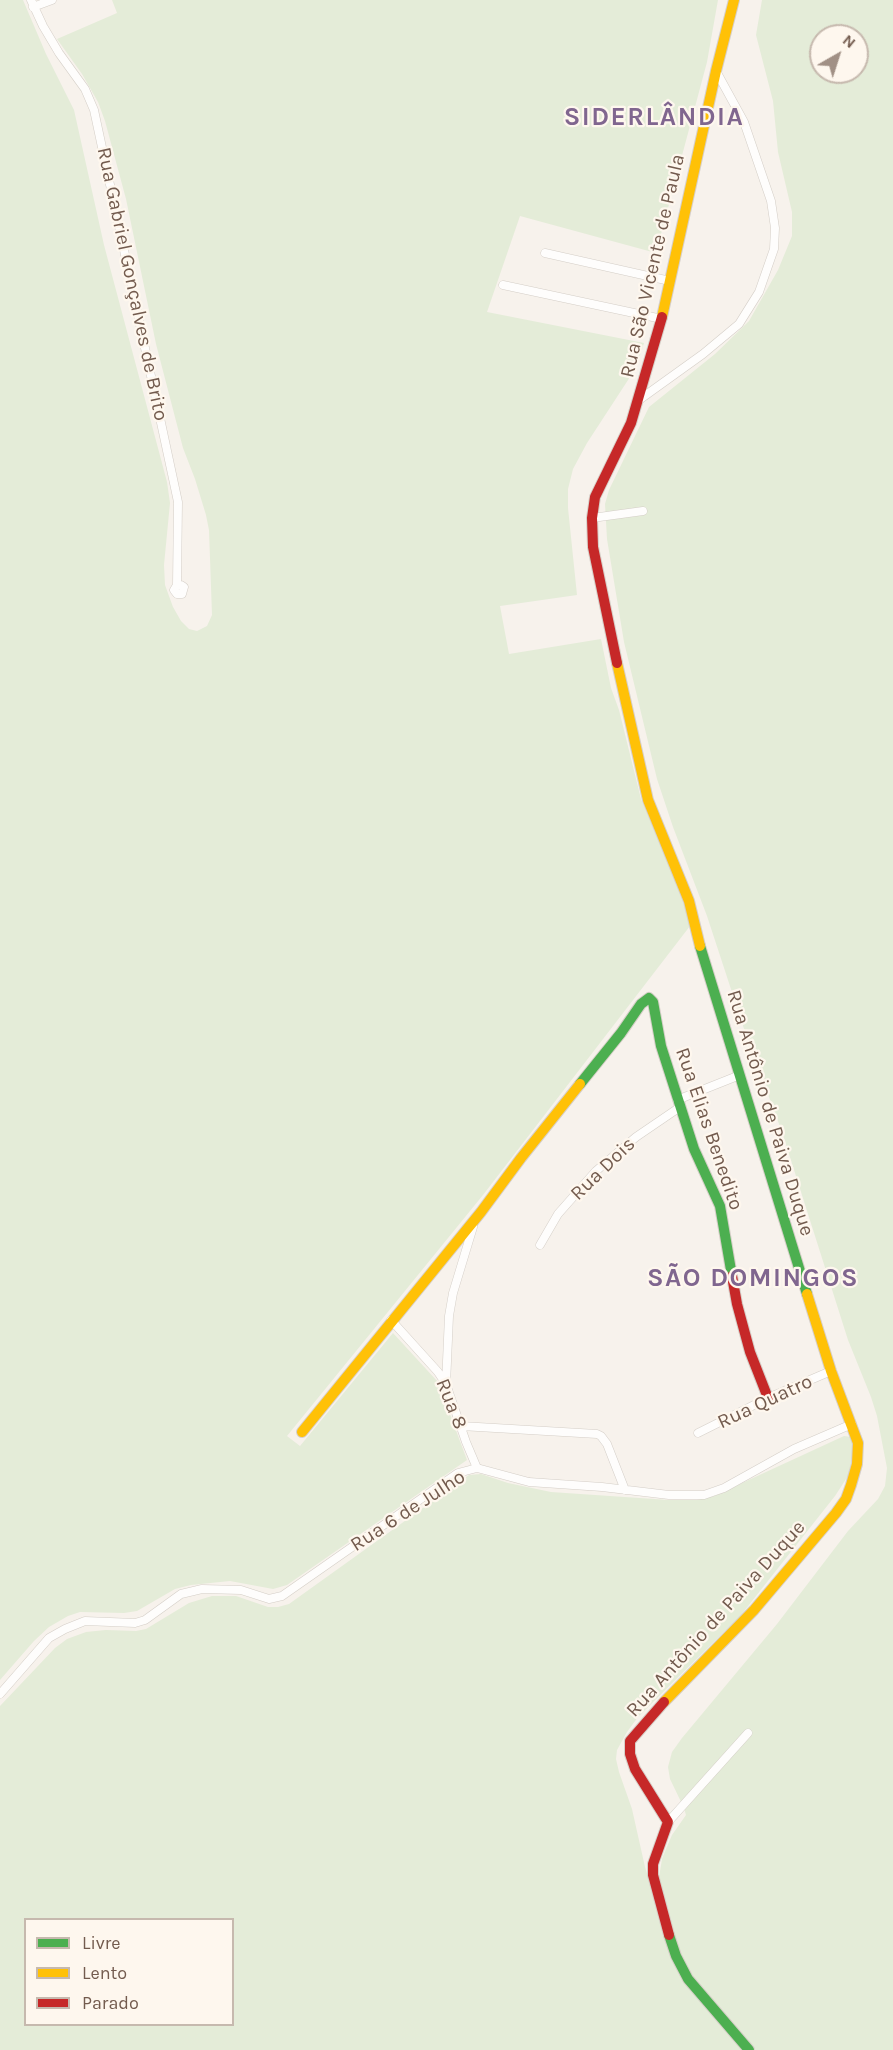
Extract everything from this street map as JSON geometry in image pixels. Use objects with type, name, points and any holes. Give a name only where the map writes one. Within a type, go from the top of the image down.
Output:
[{"type":"street","name":"Rua São Vicente de Paula","points":[[639,400],[662,319],[716,71],[734,0]]},
{"type":"street","points":[[32,3],[49,1]]},
{"type":"street","name":"Rua Gabriel Gonçalves de Brito","points":[[32,3],[59,53],[77,77],[90,100],[102,141],[178,502],[177,585]]},
{"type":"street","points":[[639,400],[703,354],[739,324],[759,292],[774,249],[775,228],[771,201],[744,122],[716,71]]},
{"type":"street","points":[[545,253],[670,281]]},
{"type":"street","points":[[502,285],[662,319]]},
{"type":"street","name":"Rua Antônio de Paiva Duque","points":[[639,400],[631,423],[596,497],[592,518],[593,547],[620,681],[648,800],[687,894],[699,941],[831,1371],[858,1443],[858,1454],[851,1485],[842,1505],[754,1611],[645,1722],[630,1742],[630,1754],[635,1769],[668,1822]]},
{"type":"street","points":[[592,518],[643,511]]},
{"type":"street","name":"Rua Elias Benedito","points":[[481,1212],[621,1033],[641,1004],[645,999],[651,999],[661,1046],[694,1149],[720,1206],[737,1304],[750,1352],[768,1398]]},
{"type":"street","name":"Rua Dois","points":[[540,1245],[558,1214],[596,1171],[636,1137],[679,1103],[740,1075]]},
{"type":"street","points":[[302,1432],[481,1212]]},
{"type":"street","points":[[446,1384],[451,1303],[469,1237],[481,1212]]},
{"type":"street","name":"Rua 8","points":[[391,1320],[446,1384],[477,1467]]},
{"type":"street","name":"Rua Quatro","points":[[698,1433],[768,1398],[831,1371]]},
{"type":"street","name":"Rua 6 de Julho","points":[[0,1694],[49,1638],[85,1621],[135,1623],[145,1620],[181,1594],[202,1589],[241,1590],[269,1599],[282,1596],[458,1473],[477,1467],[529,1482],[669,1495],[704,1495],[724,1488],[794,1449],[852,1424]]},
{"type":"street","points":[[461,1426],[597,1434],[607,1444],[626,1490]]},
{"type":"street","points":[[748,1733],[668,1822],[653,1864],[653,1875],[676,1956],[688,1979],[749,2050]]},
{"type":"green space","points":[[0,0],[23,0],[46,54],[74,110],[104,245],[167,482],[170,503],[164,565],[165,585],[181,621],[189,629],[197,631],[207,626],[212,615],[209,530],[206,515],[183,448],[156,344],[126,199],[105,121],[98,102],[82,74],[57,39],[117,13],[112,0],[718,0],[707,62],[656,253],[520,216],[487,312],[644,343],[630,377],[573,469],[568,489],[568,508],[577,595],[500,606],[509,654],[601,639],[611,688],[619,710],[641,799],[680,891],[690,926],[483,1195],[287,1436],[300,1446],[393,1333],[438,1382],[467,1460],[287,1585],[273,1589],[230,1581],[191,1585],[175,1589],[137,1611],[80,1612],[49,1627],[0,1680]]},
{"type":"green space","points":[[762,0],[893,0],[893,2050],[753,2050],[685,1968],[659,1877],[662,1859],[672,1835],[686,1815],[670,1779],[668,1767],[672,1752],[777,1624],[848,1531],[878,1499],[885,1486],[887,1468],[871,1397],[848,1340],[782,1132],[657,779],[624,642],[607,539],[605,504],[609,490],[649,407],[715,354],[749,321],[778,270],[792,236],[792,212],[778,152],[773,101],[756,35]]},
{"type":"green space","points":[[844,1436],[851,1437],[855,1445],[848,1476],[835,1496],[741,1615],[638,1717],[617,1750],[616,1759],[619,1772],[632,1809],[645,1867],[672,1952],[744,2050],[0,2050],[0,1706],[55,1648],[67,1639],[86,1632],[146,1629],[189,1603],[212,1596],[236,1596],[268,1607],[289,1604],[469,1475],[481,1474],[508,1483],[551,1492],[697,1500],[714,1496]]},
{"type":"traffic: fast","points":[[700,946],[807,1294]]},
{"type":"traffic: fast","points":[[580,1084],[641,1004],[649,998],[653,1002],[661,1046],[694,1149],[720,1206],[732,1276]]},
{"type":"traffic: fast","points":[[669,1935],[676,1956],[688,1979],[749,2050]]},
{"type":"traffic: slow","points":[[662,317],[716,71],[734,0]]},
{"type":"traffic: slow","points":[[617,663],[648,800],[689,901],[700,946]]},
{"type":"traffic: slow","points":[[302,1432],[481,1212],[580,1084]]},
{"type":"traffic: slow","points":[[664,1702],[754,1610],[836,1513],[846,1499],[851,1485],[857,1464],[858,1443],[831,1371],[807,1294]]},
{"type":"traffic: jam","points":[[617,663],[593,547],[592,518],[595,497],[631,423],[662,317]]},
{"type":"traffic: jam","points":[[732,1276],[750,1352],[768,1398]]},
{"type":"traffic: jam","points":[[664,1702],[630,1741],[630,1754],[635,1769],[668,1822],[653,1864],[653,1875],[669,1935]]},
{"type":"district","name":"SIDERLÂNDIA","points":[[654,118]]},
{"type":"district","name":"SÃO DOMINGOS","points":[[753,1279]]}]
